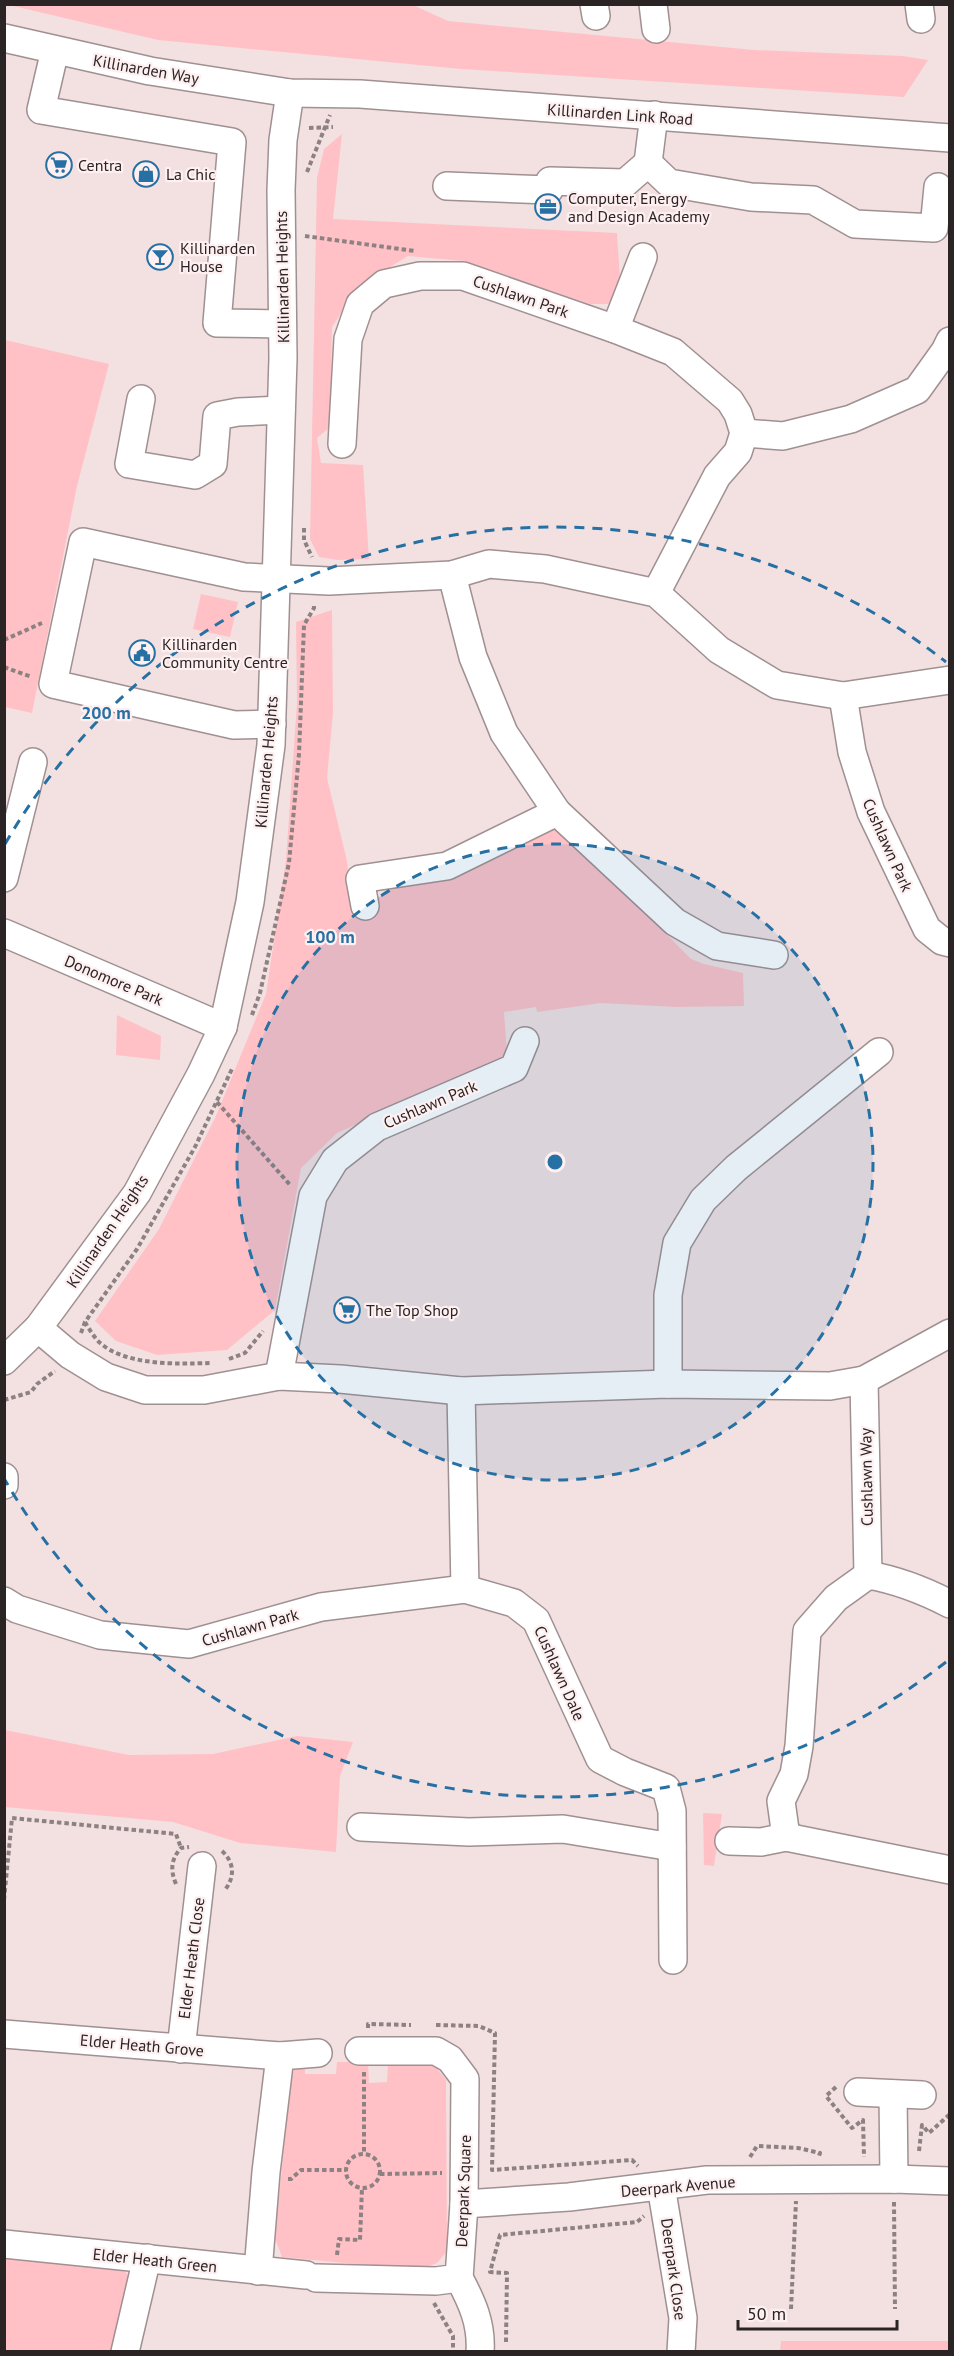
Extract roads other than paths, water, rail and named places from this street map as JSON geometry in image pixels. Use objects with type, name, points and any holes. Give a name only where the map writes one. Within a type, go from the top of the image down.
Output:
[{"type":"street","name":"Killinarden Way","points":[[4,38],[150,71],[290,93]]},
{"type":"street","points":[[55,50],[41,110],[232,142],[217,323],[282,324]]},
{"type":"street","name":"Killinarden Link Road","points":[[290,93],[360,94],[950,138]]},
{"type":"street","name":"Killinarden Heights","points":[[4,1361],[38,1328],[137,1193],[201,1074],[223,1027],[250,902],[272,724],[281,410],[281,190],[283,140],[290,93]]},
{"type":"street","points":[[447,186],[549,190],[550,181],[625,183],[648,163],[654,115]]},
{"type":"street","points":[[648,163],[669,183],[751,197],[813,200],[855,224],[934,228],[938,187]]},
{"type":"street","points":[[615,328],[643,257]]},
{"type":"street","name":"Cushlawn Park","points":[[342,444],[348,339],[360,304],[384,284],[420,276],[463,276],[615,328],[673,352],[730,401],[738,414],[744,433]]},
{"type":"street","points":[[656,593],[717,476],[738,452],[744,433],[783,436],[851,419],[917,390],[950,341]]},
{"type":"street","points":[[141,399],[129,464],[195,475],[213,464],[217,416],[238,412],[281,410]]},
{"type":"street","points":[[272,724],[234,725],[52,684],[83,542],[244,577],[329,581],[452,575],[489,564],[545,568],[656,593],[719,650],[777,685],[843,696],[950,680]]},
{"type":"street","points":[[452,575],[473,657],[504,733],[557,812],[675,922],[717,946],[774,955]]},
{"type":"street","name":"Cushlawn Park","points":[[843,696],[852,752],[871,812],[927,929],[942,941],[950,943]]},
{"type":"street","points":[[4,878],[33,762]]},
{"type":"street","points":[[365,906],[360,879],[447,866],[557,812]]},
{"type":"street","name":"Donomore Park","points":[[4,933],[223,1027]]},
{"type":"street","name":"Cushlawn Park","points":[[279,1376],[313,1196],[334,1160],[377,1127],[514,1068],[525,1041]]},
{"type":"street","points":[[668,1384],[668,1294],[677,1243],[703,1200],[736,1168],[879,1052]]},
{"type":"street","points":[[38,1328],[69,1355],[106,1377],[145,1390],[204,1390],[279,1376],[340,1379],[461,1391],[668,1384],[830,1386],[864,1380],[950,1333]]},
{"type":"street","name":"Cushlawn Way","points":[[864,1380],[868,1575]]},
{"type":"street","points":[[461,1391],[465,1589]]},
{"type":"street","points":[[4,1477],[4,1485]]},
{"type":"street","points":[[786,1837],[781,1801],[794,1774],[799,1746],[807,1631],[836,1599],[868,1575],[893,1580],[929,1593],[950,1604]]},
{"type":"street","name":"Cushlawn Park","points":[[4,1601],[17,1610],[100,1635],[189,1644],[321,1607],[465,1589]]},
{"type":"street","name":"Cushlawn Dale","points":[[465,1589],[514,1603],[536,1620],[600,1759],[666,1788],[672,1810],[673,1960]]},
{"type":"street","points":[[361,1827],[469,1832],[563,1829],[672,1847]]},
{"type":"street","points":[[729,1841],[761,1842],[786,1837],[950,1870]]},
{"type":"street","name":"Elder Heath Close","points":[[181,2049],[205,1853]]},
{"type":"street","name":"Elder Heath Grove","points":[[4,2034],[280,2056],[318,2053]]},
{"type":"street","name":"Deerpark Square","points":[[362,2050],[436,2051],[450,2059],[465,2079],[464,2204],[459,2278]]},
{"type":"street","points":[[258,2271],[266,2172],[280,2056]]},
{"type":"street","points":[[850,2087],[922,2096]]},
{"type":"street","points":[[893,2094],[894,2188]]},
{"type":"street","name":"Deerpark Avenue","points":[[464,2204],[569,2197],[656,2198],[707,2180],[894,2188],[950,2181]]},
{"type":"street","name":"Deerpark Close","points":[[656,2198],[683,2318],[681,2352]]},
{"type":"street","name":"Elder Heath Green","points":[[4,2244],[311,2277],[436,2281],[459,2278]]},
{"type":"street","points":[[125,2352],[147,2258]]},
{"type":"street","points":[[459,2278],[472,2301],[481,2333],[480,2352]]},
{"type":"place","name":"Centra","points":[[59,165]]},
{"type":"place","name":"La Chic","points":[[146,174]]},
{"type":"place","name":"Computer, Energy and Design Academy","points":[[548,207]]},
{"type":"place","name":"Killinarden House","points":[[160,257]]},
{"type":"place","name":"Killinarden Community Centre","points":[[142,653]]},
{"type":"place","name":"The Top Shop","points":[[347,1310]]}]
